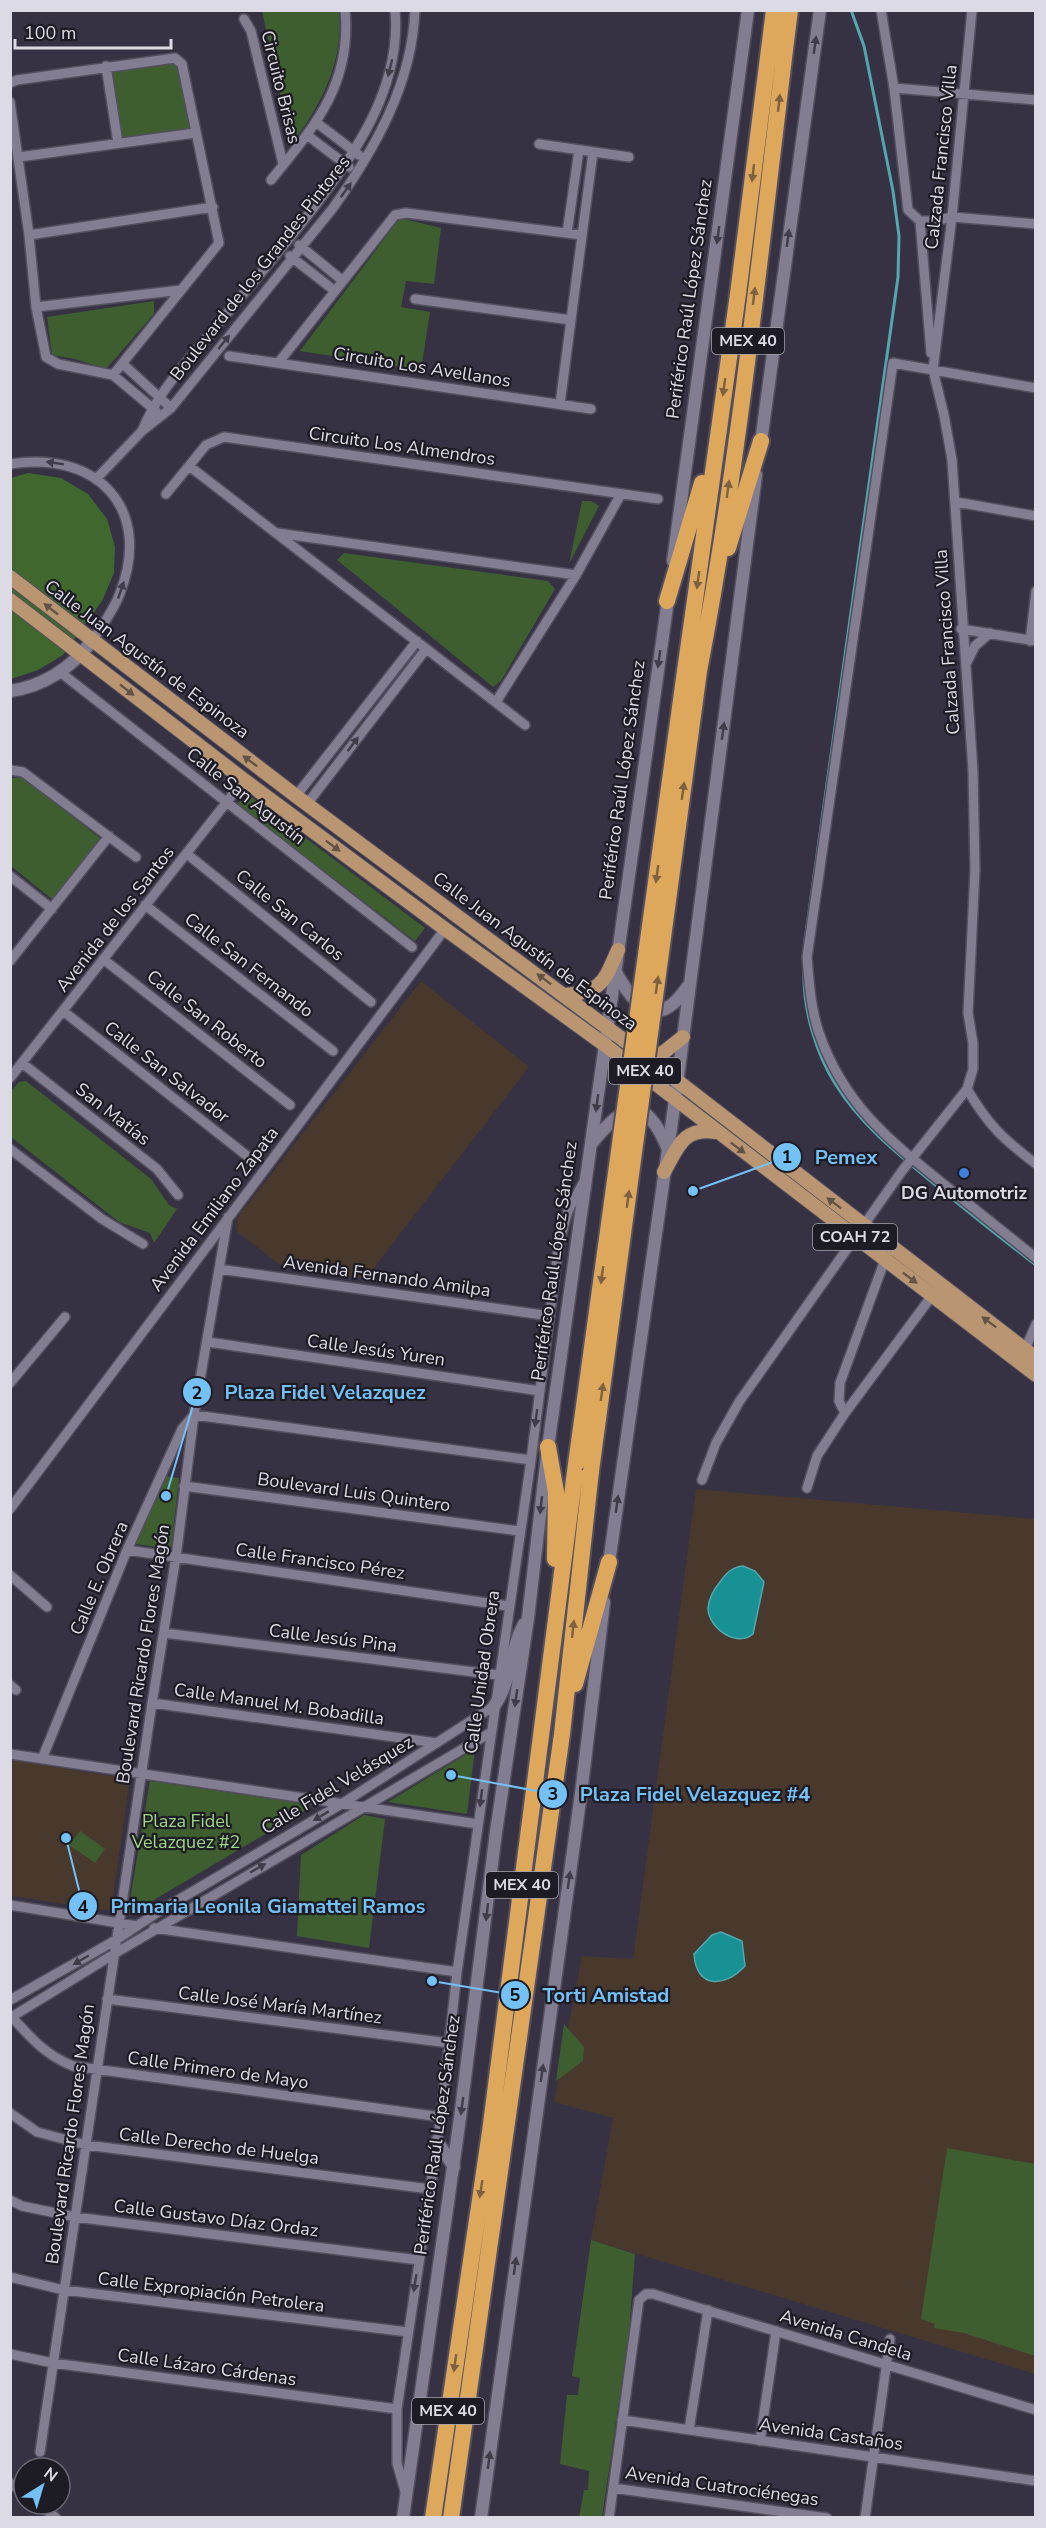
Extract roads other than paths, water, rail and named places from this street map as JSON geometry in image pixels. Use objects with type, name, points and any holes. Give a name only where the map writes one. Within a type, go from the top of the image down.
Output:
[{"type":"highway","name":"MEX 40","points":[[433,2517],[490,2133],[554,1647],[583,1468],[692,671],[719,422],[774,10]]},
{"type":"highway","name":"MEX 40","points":[[692,671],[713,598],[790,10]]},
{"type":"highway","points":[[667,601],[719,422]]},
{"type":"highway","points":[[713,598],[761,441]]},
{"type":"highway","points":[[548,1447],[556,1492],[554,1647]]},
{"type":"highway","name":"MEX 40","points":[[451,2517],[562,1734],[583,1468]]},
{"type":"highway","points":[[562,1734],[609,1562]]},
{"type":"main road","name":"Periférico Raúl López Sánchez","points":[[403,2517],[454,2167],[496,1832],[528,1618],[548,1447],[748,10]]},
{"type":"main road","points":[[481,2517],[579,1810],[609,1562],[675,1100],[820,10]]},
{"type":"main road","name":"Calle Juan Agustín de Espinoza","points":[[10,577],[302,800],[608,1027],[861,1232],[1027,1356],[1035,1375]]},
{"type":"main road","name":"Calle Juan Agustín de Espinoza","points":[[10,600],[244,780],[605,1045],[717,1132],[861,1232]]},
{"type":"main road","points":[[10,691],[44,682],[60,672],[92,641]]},
{"type":"main road","points":[[434,898],[445,929],[476,929]]},
{"type":"main road","points":[[565,996],[585,994],[598,986],[609,972],[618,950]]},
{"type":"main road","points":[[615,971],[629,995],[647,1008],[664,1009],[670,1006],[690,984]]},
{"type":"main road","points":[[649,1059],[664,1052],[683,1037]]},
{"type":"main road","points":[[591,1143],[615,1116],[622,1112],[635,1110],[651,1117],[668,1148]]},
{"type":"main road","points":[[664,1172],[680,1145],[692,1133],[704,1130],[717,1132]]},
{"type":"main road","points":[[494,1706],[503,1692],[513,1646],[528,1618]]},
{"type":"main road","points":[[437,2141],[454,2167]]},
{"type":"street","points":[[271,180],[317,123],[333,93],[342,65],[347,34],[345,10]]},
{"type":"street","name":"Boulevard de los Grandes Pintores","points":[[142,431],[158,396],[290,238],[354,152],[374,115],[388,77],[393,57],[395,10]]},
{"type":"street","name":"Boulevard de los Grandes Pintores","points":[[97,478],[142,431],[171,408],[302,247],[358,174],[403,79],[414,33],[414,10]]},
{"type":"street","points":[[881,10],[894,88],[908,210],[920,221],[933,370]]},
{"type":"street","name":"Calzada Francisco Villa","points":[[702,1480],[716,1443],[739,1402],[902,1171],[967,1089],[973,1069],[973,1043],[968,1014],[975,870],[973,771],[962,628],[956,502],[944,415],[933,370],[952,217],[972,10]]},
{"type":"street","name":"Circuito Brisas","points":[[244,19],[251,30],[284,164]]},
{"type":"street","points":[[10,83],[106,66],[179,59],[219,243],[113,375]]},
{"type":"street","points":[[106,66],[118,143]]},
{"type":"street","points":[[894,88],[1035,100]]},
{"type":"street","points":[[10,102],[29,234],[36,308],[48,360],[113,375],[162,416]]},
{"type":"street","name":"Circuito Brisas","points":[[317,123],[366,161]]},
{"type":"street","points":[[19,157],[195,133]]},
{"type":"street","name":"Circuito Brisas","points":[[307,135],[358,174]]},
{"type":"street","points":[[539,144],[629,157]]},
{"type":"street","points":[[567,233],[579,150]]},
{"type":"street","points":[[560,404],[593,152]]},
{"type":"street","points":[[29,234],[213,207]]},
{"type":"street","points":[[279,362],[391,219],[400,213],[582,235]]},
{"type":"street","points":[[920,221],[952,217],[1035,224]]},
{"type":"street","points":[[290,238],[343,281]]},
{"type":"street","points":[[281,248],[335,291]]},
{"type":"street","points":[[36,308],[181,290]]},
{"type":"street","points":[[415,299],[571,320]]},
{"type":"street","name":"Circuito Los Avellanos","points":[[229,356],[591,409]]},
{"type":"street","points":[[1035,388],[893,363],[807,957],[811,999],[819,1032],[832,1065],[853,1100],[871,1122],[911,1159],[1035,1258]]},
{"type":"street","points":[[123,364],[171,408]]},
{"type":"street","name":"Circuito Los Almendros","points":[[166,494],[206,445],[224,437],[658,499]]},
{"type":"street","points":[[10,464],[32,460],[75,467],[97,478],[121,507],[126,523],[129,550],[120,594],[92,641]]},
{"type":"street","points":[[189,466],[525,725]]},
{"type":"street","points":[[496,702],[576,574],[621,494]]},
{"type":"street","points":[[956,502],[1035,516]]},
{"type":"street","points":[[275,532],[576,574]]},
{"type":"street","points":[[962,628],[1033,641],[1035,591]]},
{"type":"street","points":[[965,666],[975,646],[990,633]]},
{"type":"street","points":[[302,800],[417,642]]},
{"type":"street","points":[[302,800],[426,649]]},
{"type":"street","name":"Calle San Agustín","points":[[60,672],[412,946]]},
{"type":"street","points":[[388,679],[397,686]]},
{"type":"street","points":[[10,770],[23,772],[136,857]]},
{"type":"street","name":"Avenida de los Santos","points":[[10,1078],[244,780]]},
{"type":"street","points":[[10,961],[109,836]]},
{"type":"street","name":"Calle San Carlos","points":[[187,854],[371,1002]]},
{"type":"street","points":[[10,876],[52,909]]},
{"type":"street","name":"Calle San Fernando","points":[[145,905],[333,1051]]},
{"type":"street","name":"Avenida Emiliano Zapata","points":[[10,1509],[445,929]]},
{"type":"street","name":"Calle San Roberto","points":[[103,959],[290,1105]]},
{"type":"street","name":"Calle San Salvador","points":[[63,1011],[251,1159]]},
{"type":"street","name":"San Matías","points":[[22,1063],[157,1169],[178,1195]]},
{"type":"street","points":[[967,1089],[995,1131],[1035,1164]]},
{"type":"street","points":[[10,1149],[102,1219],[143,1244]]},
{"type":"street","name":"Calle Unidad Obrera","points":[[406,2495],[397,2463],[397,2409],[441,2117],[457,1972],[562,1228],[568,1211],[586,1178]]},
{"type":"street","name":"Boulevard Ricardo Flores Magón","points":[[40,2452],[118,1923],[176,1557],[194,1415],[228,1217]]},
{"type":"street","points":[[845,1413],[839,1401],[840,1383],[888,1253]]},
{"type":"street","name":"Avenida Fernando Amilpa","points":[[219,1269],[550,1316]]},
{"type":"street","points":[[807,1488],[817,1456],[845,1413],[937,1290]]},
{"type":"street","points":[[10,1383],[65,1317]]},
{"type":"street","points":[[1027,1356],[1035,1324]]},
{"type":"street","name":"Calle Jesús Yuren","points":[[208,1342],[540,1390]]},
{"type":"street","points":[[194,1415],[531,1460]]},
{"type":"street","name":"Calle E. Obrera","points":[[42,1759],[127,1550],[182,1428],[194,1415]]},
{"type":"street","name":"Boulevard Luis Quintero","points":[[184,1486],[519,1531]]},
{"type":"street","name":"Calle Francisco Pérez","points":[[127,1550],[508,1606]]},
{"type":"street","points":[[10,1575],[47,1607]]},
{"type":"street","name":"Calle Jesús Pina","points":[[164,1633],[498,1675]]},
{"type":"street","name":"Calle Manuel M. Bobadilla","points":[[152,1703],[438,1743]]},
{"type":"street","name":"Calle Fidel Velásquez","points":[[10,2000],[116,1940],[343,1803],[494,1706]]},
{"type":"street","name":"Calle Fidel Velásquez","points":[[11,2016],[490,1732]]},
{"type":"street","points":[[10,1754],[478,1824]]},
{"type":"street","points":[[10,1905],[156,1929],[457,1972]]},
{"type":"street","name":"Calle José María Martínez","points":[[107,1999],[449,2043]]},
{"type":"street","name":"Calle Primero de Mayo","points":[[11,2016],[48,2054],[73,2066],[441,2117]]},
{"type":"street","name":"Calle Derecho de Huelga","points":[[10,2113],[37,2132],[86,2145],[430,2189]]},
{"type":"street","name":"Calle Gustavo Díaz Ordaz","points":[[10,2200],[22,2206],[75,2217],[419,2260]]},
{"type":"street","name":"Calle Expropiación Petrolera","points":[[10,2277],[64,2290],[408,2332]]},
{"type":"street","name":"Avenida Candela","points":[[622,2420],[639,2300],[646,2294],[708,2310],[1035,2410]]},
{"type":"street","points":[[689,2430],[708,2310]]},
{"type":"street","points":[[760,2441],[776,2331]]},
{"type":"street","points":[[865,2517],[890,2339]]},
{"type":"street","name":"Calle Lázaro Cárdenas","points":[[11,2356],[397,2409]]},
{"type":"street","points":[[609,2517],[622,2420]]},
{"type":"street","name":"Avenida Castaños","points":[[622,2420],[1035,2481]]},
{"type":"street","name":"Avenida Cuatrociénegas","points":[[613,2488],[827,2517]]},
{"type":"waterway","points":[[805,941],[898,277],[899,236],[893,191],[864,46],[851,10]]},
{"type":"waterway","points":[[804,972],[808,1016],[812,1031],[822,1059],[846,1100],[870,1128],[897,1153],[1036,1265]]},
{"type":"place","name":"DG Automotriz","points":[[964,1173]]},
{"type":"place","name":"Pemex","points":[[693,1191]]},
{"type":"place","name":"Plaza Fidel Velazquez","points":[[166,1496]]},
{"type":"place","name":"Plaza Fidel Velazquez #4","points":[[451,1775]]},
{"type":"place","name":"Primaria Leonila Giamattei Ramos","points":[[66,1838]]},
{"type":"place","name":"Torti Amistad","points":[[432,1981]]},
{"type":"park label","name":"Plaza Fidel Velazquez #2","points":[[186,1831]]}]
